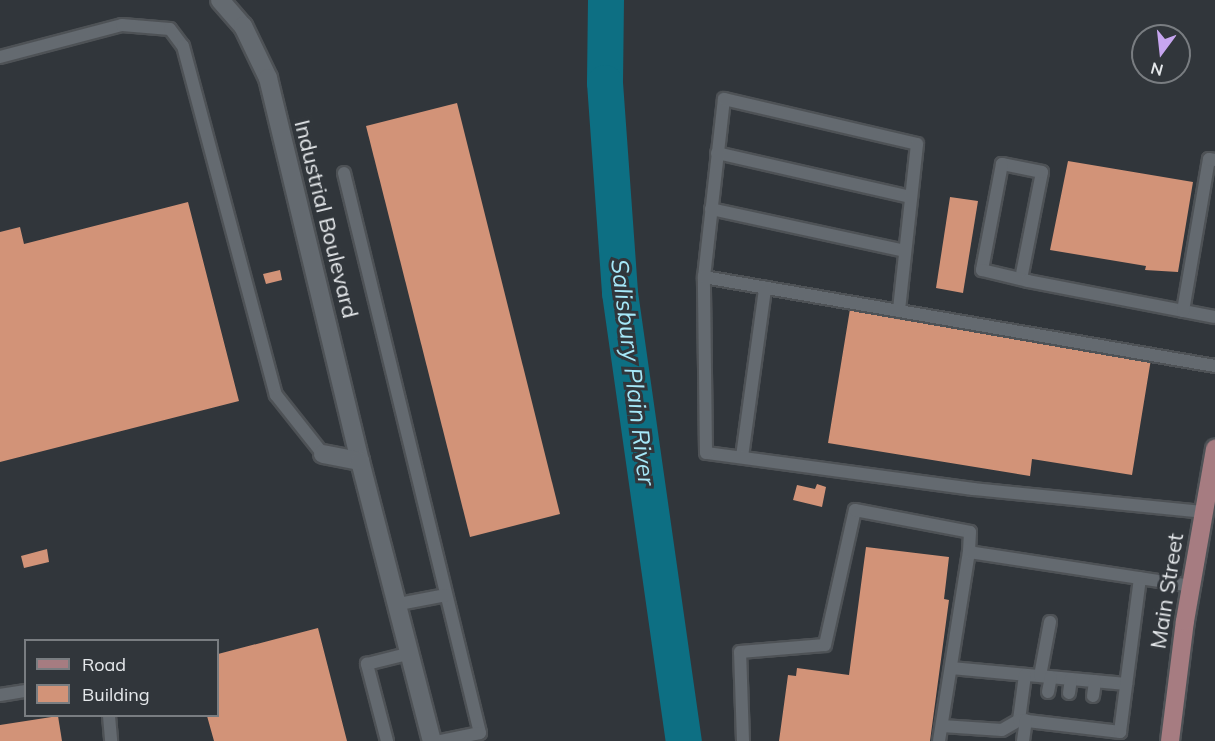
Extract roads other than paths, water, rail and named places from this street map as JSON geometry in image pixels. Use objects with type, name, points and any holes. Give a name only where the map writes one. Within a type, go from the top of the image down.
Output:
[{"type":"main road","name":"Main Street","points":[[1170,741],[1191,586],[1214,461]]},
{"type":"street","name":"Industrial Boulevard","points":[[220,0],[243,26],[268,78],[360,461],[399,604],[432,741]]},
{"type":"street","points":[[323,454],[360,461]]},
{"type":"lane","points":[[0,57],[122,25],[170,29],[183,46],[276,395],[323,454]]},
{"type":"lane","points":[[899,311],[917,144],[723,99],[704,277],[706,453],[973,489],[1204,512]]},
{"type":"lane","points":[[717,153],[911,197]]},
{"type":"lane","points":[[1183,311],[1209,159],[1215,159]]},
{"type":"lane","points":[[1021,279],[1042,172],[1002,164],[982,270],[1021,279],[1215,317]]},
{"type":"lane","points":[[344,173],[480,733],[440,741]]},
{"type":"lane","points":[[711,208],[905,252]]},
{"type":"lane","points":[[704,277],[1215,366]]},
{"type":"lane","points":[[742,457],[765,288]]},
{"type":"lane","points":[[742,741],[740,652],[825,645],[855,510],[970,532],[969,552],[939,741]]},
{"type":"lane","points":[[969,552],[1191,586]]},
{"type":"lane","points":[[942,726],[1002,730],[1022,720],[1044,718],[1089,724],[1120,736],[1140,578]]},
{"type":"lane","points":[[399,604],[446,595]]},
{"type":"lane","points":[[1048,692],[1046,676],[1050,622]]},
{"type":"lane","points":[[387,741],[367,664],[411,653]]},
{"type":"lane","points":[[951,668],[1126,684]]},
{"type":"lane","points":[[1023,741],[1024,675]]},
{"type":"lane","points":[[1069,693],[1071,679]]},
{"type":"lane","points":[[1093,696],[1095,681]]},
{"type":"lane","points":[[0,695],[24,692]]},
{"type":"lane","points":[[109,717],[111,741]]},
{"type":"waterway","name":"Salisbury Plain River","points":[[606,0],[605,83],[620,293],[684,741]]}]
